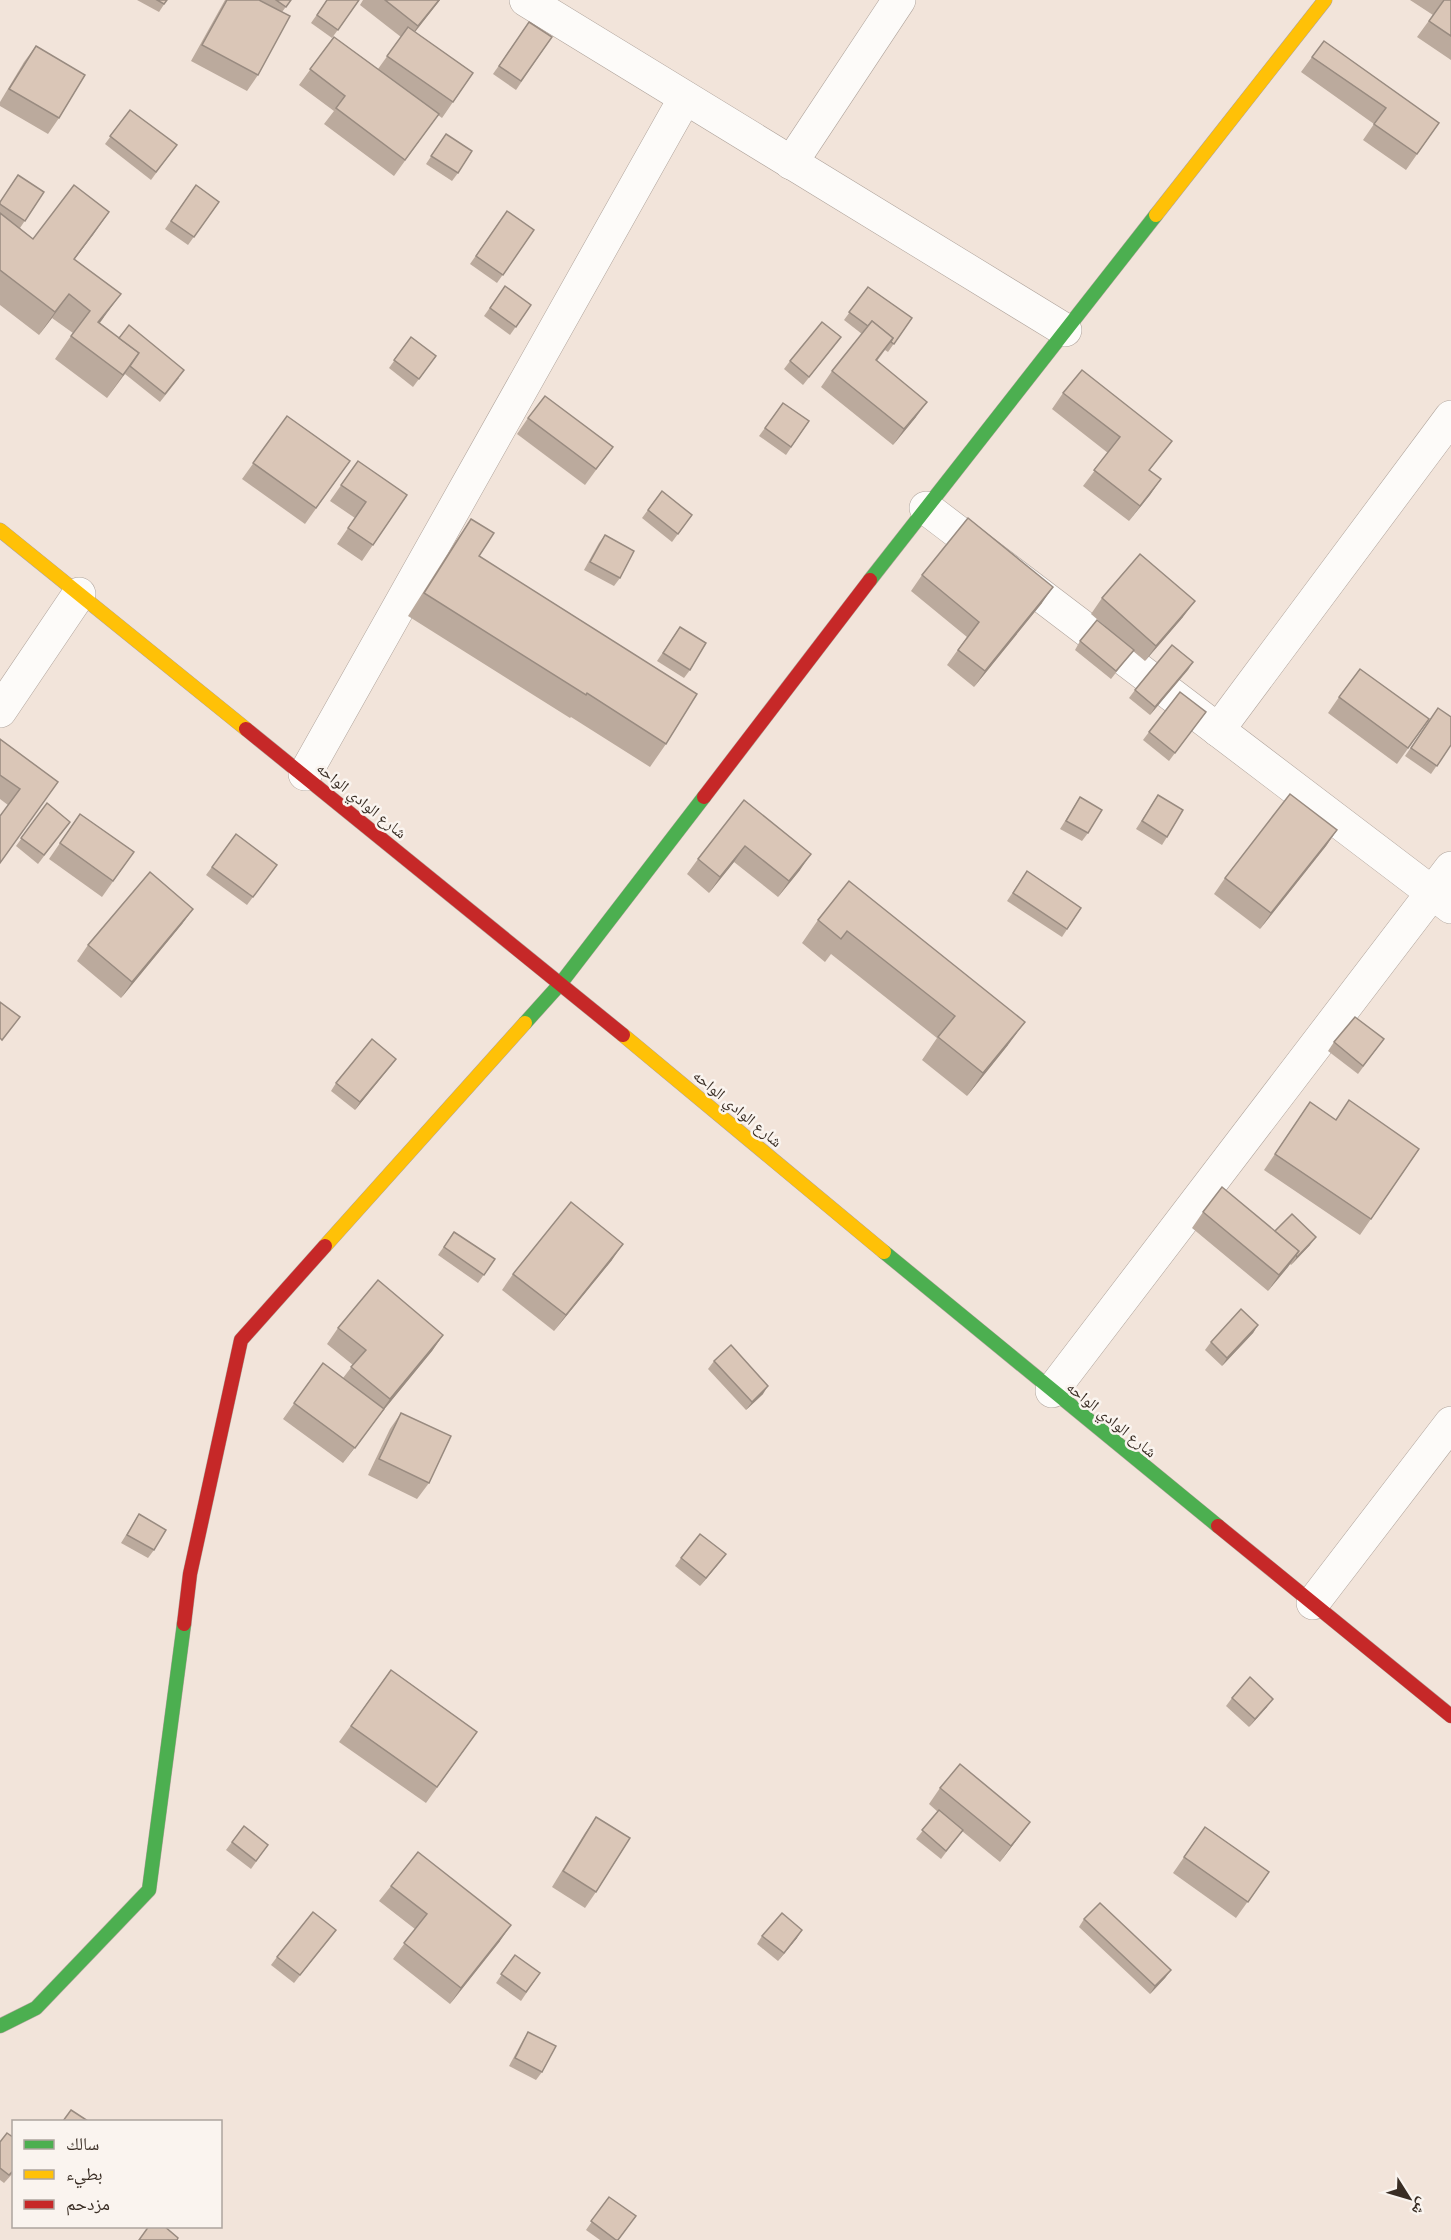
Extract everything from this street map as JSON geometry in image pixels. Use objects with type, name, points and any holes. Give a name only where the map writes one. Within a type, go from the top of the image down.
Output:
[{"type":"street","points":[[526,0],[1065,330]]},
{"type":"street","points":[[791,163],[899,0]]},
{"type":"street","points":[[0,2026],[36,2008],[150,1890],[190,1574],[241,1340],[561,983],[926,508],[1325,0]]},
{"type":"street","points":[[304,774],[685,98]]},
{"type":"street","points":[[1218,730],[1451,417]]},
{"type":"street","points":[[926,508],[1218,730],[1445,889],[1052,1391]]},
{"type":"street","name":"شارع الوادي الواحه","points":[[0,530],[561,983],[1052,1391],[1451,1716]]},
{"type":"street","points":[[0,711],[79,594]]},
{"type":"street","points":[[1312,1603],[1451,1423]]},
{"type":"building","points":[[227,0],[259,0],[290,16],[258,75],[202,45]]},
{"type":"building","points":[[276,0],[291,0],[286,7]]},
{"type":"building","points":[[327,0],[359,0],[338,30],[317,15]]},
{"type":"building","points":[[385,0],[439,0],[418,26]]},
{"type":"building","points":[[1444,0],[1451,0],[1451,36],[1429,21]]},
{"type":"building","points":[[529,22],[552,37],[521,81],[499,66]]},
{"type":"building","points":[[408,27],[473,73],[453,102],[387,56]]},
{"type":"building","points":[[334,37],[439,114],[405,160],[336,108],[345,96],[310,69]]},
{"type":"building","points":[[1324,41],[1439,123],[1417,154],[1374,124],[1386,108],[1312,57]]},
{"type":"building","points":[[36,46],[85,75],[59,118],[9,89]]},
{"type":"building","points":[[130,110],[177,145],[156,172],[110,136]]},
{"type":"building","points":[[446,134],[472,151],[458,173],[431,156]]},
{"type":"building","points":[[18,175],[44,192],[25,221],[0,204]]},
{"type":"building","points":[[74,185],[109,212],[74,259],[121,294],[98,322],[139,353],[123,375],[71,336],[90,311],[69,294],[55,312],[0,270],[0,213],[33,239]]},
{"type":"building","points":[[196,185],[219,202],[194,237],[171,221]]},
{"type":"building","points":[[507,211],[534,230],[503,275],[476,256]]},
{"type":"building","points":[[505,286],[531,305],[516,327],[490,308]]},
{"type":"building","points":[[868,287],[912,318],[894,344],[891,342],[893,338],[872,321],[868,326],[849,312]]},
{"type":"building","points":[[872,321],[893,338],[876,360],[927,402],[904,429],[832,371]]},
{"type":"building","points":[[822,322],[841,337],[809,377],[790,361]]},
{"type":"building","points":[[129,325],[184,370],[165,394],[130,366],[139,353],[119,338]]},
{"type":"building","points":[[411,337],[436,356],[419,379],[394,360]]},
{"type":"building","points":[[1082,370],[1172,441],[1149,470],[1161,479],[1140,506],[1094,470],[1120,437],[1063,393]]},
{"type":"building","points":[[545,396],[613,447],[596,469],[528,418]]},
{"type":"building","points":[[783,403],[809,421],[791,447],[765,428]]},
{"type":"building","points":[[287,416],[350,461],[316,508],[253,463]]},
{"type":"building","points":[[358,461],[407,495],[373,545],[348,528],[366,502],[341,485]]},
{"type":"building","points":[[662,491],[692,515],[678,534],[648,510]]},
{"type":"building","points":[[968,518],[1053,587],[985,671],[958,650],[979,622],[922,575]]},
{"type":"building","points":[[471,519],[494,533],[479,556],[697,694],[666,744],[424,593]]},
{"type":"building","points":[[605,535],[634,551],[620,578],[590,562]]},
{"type":"building","points":[[1140,554],[1195,601],[1156,646],[1102,598]]},
{"type":"building","points":[[1097,620],[1134,650],[1116,671],[1080,641]]},
{"type":"building","points":[[680,627],[706,643],[690,670],[663,653]]},
{"type":"building","points":[[1172,645],[1193,662],[1155,707],[1135,690]]},
{"type":"building","points":[[1360,669],[1429,719],[1408,748],[1339,697]]},
{"type":"building","points":[[1180,692],[1206,712],[1175,753],[1149,732]]},
{"type":"building","points":[[1438,708],[1451,717],[1451,745],[1437,766],[1411,748]]},
{"type":"building","points":[[0,739],[58,782],[0,863],[0,816],[20,789],[0,775]]},
{"type":"building","points":[[1290,794],[1337,830],[1271,913],[1225,878]]},
{"type":"building","points":[[1158,795],[1183,810],[1167,837],[1142,821]]},
{"type":"building","points":[[1080,797],[1102,810],[1088,833],[1066,821]]},
{"type":"building","points":[[744,800],[811,854],[789,881],[745,846],[720,877],[698,859]]},
{"type":"building","points":[[47,803],[70,822],[44,855],[21,838]]},
{"type":"building","points":[[80,814],[134,852],[113,881],[60,843]]},
{"type":"building","points":[[236,834],[277,865],[253,897],[212,867]]},
{"type":"building","points":[[1027,871],[1081,908],[1067,929],[1013,893]]},
{"type":"building","points":[[150,872],[193,909],[132,982],[88,945]]},
{"type":"building","points":[[849,881],[1025,1022],[983,1073],[938,1037],[955,1016],[847,931],[841,939],[818,920]]},
{"type":"building","points":[[0,1002],[20,1017],[2,1040],[0,1038]]},
{"type":"building","points":[[1355,1017],[1384,1039],[1363,1066],[1334,1042]]},
{"type":"building","points":[[372,1039],[396,1059],[360,1102],[336,1083]]},
{"type":"building","points":[[1349,1100],[1419,1149],[1371,1219],[1275,1154],[1310,1102],[1336,1120]]},
{"type":"building","points":[[1222,1187],[1299,1251],[1279,1275],[1203,1212]]},
{"type":"building","points":[[571,1202],[623,1244],[566,1315],[513,1274]]},
{"type":"building","points":[[1292,1214],[1316,1237],[1297,1257],[1299,1251],[1275,1231]]},
{"type":"building","points":[[454,1232],[495,1259],[484,1275],[444,1247]]},
{"type":"building","points":[[378,1280],[443,1335],[390,1399],[351,1367],[366,1350],[338,1328]]},
{"type":"building","points":[[1241,1309],[1258,1325],[1227,1358],[1211,1342]]},
{"type":"building","points":[[731,1345],[768,1386],[752,1402],[714,1361]]},
{"type":"building","points":[[323,1363],[384,1409],[355,1448],[294,1403]]},
{"type":"building","points":[[401,1413],[451,1436],[429,1483],[379,1459]]},
{"type":"building","points":[[139,1514],[166,1530],[154,1550],[127,1535]]},
{"type":"building","points":[[700,1534],[726,1554],[706,1578],[681,1558]]},
{"type":"building","points":[[391,1670],[477,1732],[437,1787],[351,1726]]},
{"type":"building","points":[[1250,1677],[1273,1699],[1255,1719],[1232,1698]]},
{"type":"building","points":[[960,1764],[1030,1822],[1011,1846],[940,1788]]},
{"type":"building","points":[[939,1810],[963,1830],[946,1851],[922,1830]]},
{"type":"building","points":[[596,1817],[630,1838],[596,1892],[563,1871]]},
{"type":"building","points":[[244,1826],[268,1845],[256,1861],[232,1842]]},
{"type":"building","points":[[1205,1827],[1269,1872],[1248,1902],[1184,1857]]},
{"type":"building","points":[[418,1852],[511,1925],[461,1988],[404,1943],[427,1914],[391,1886]]},
{"type":"building","points":[[1100,1903],[1171,1970],[1155,1986],[1084,1919]]},
{"type":"building","points":[[313,1912],[336,1930],[300,1975],[277,1957]]},
{"type":"building","points":[[782,1913],[802,1930],[784,1953],[762,1936]]},
{"type":"building","points":[[515,1955],[540,1973],[526,1992],[501,1974]]},
{"type":"building","points":[[528,2032],[556,2046],[542,2072],[515,2058]]},
{"type":"building","points":[[71,2110],[86,2120],[64,2120]]},
{"type":"building","points":[[7,2133],[12,2137],[12,2172],[9,2175],[0,2168],[0,2142]]},
{"type":"building","points":[[609,2197],[636,2216],[618,2240],[591,2221]]},
{"type":"building","points":[[148,2228],[166,2228],[178,2238],[177,2240],[139,2240]]},
{"type":"traffic: fast","points":[[870,580],[1156,215]]},
{"type":"traffic: fast","points":[[525,1023],[561,983],[704,797]]},
{"type":"traffic: fast","points":[[884,1252],[1218,1526]]},
{"type":"traffic: fast","points":[[0,2026],[36,2008],[149,1890],[184,1624]]},
{"type":"traffic: slow","points":[[1156,215],[1325,0]]},
{"type":"traffic: slow","points":[[0,530],[246,729]]},
{"type":"traffic: slow","points":[[325,1246],[525,1023]]},
{"type":"traffic: slow","points":[[623,1035],[884,1252]]},
{"type":"traffic: jam","points":[[704,797],[870,580]]},
{"type":"traffic: jam","points":[[246,729],[623,1035]]},
{"type":"traffic: jam","points":[[184,1624],[190,1574],[241,1340],[325,1246]]},
{"type":"traffic: jam","points":[[1218,1526],[1451,1716]]}]
